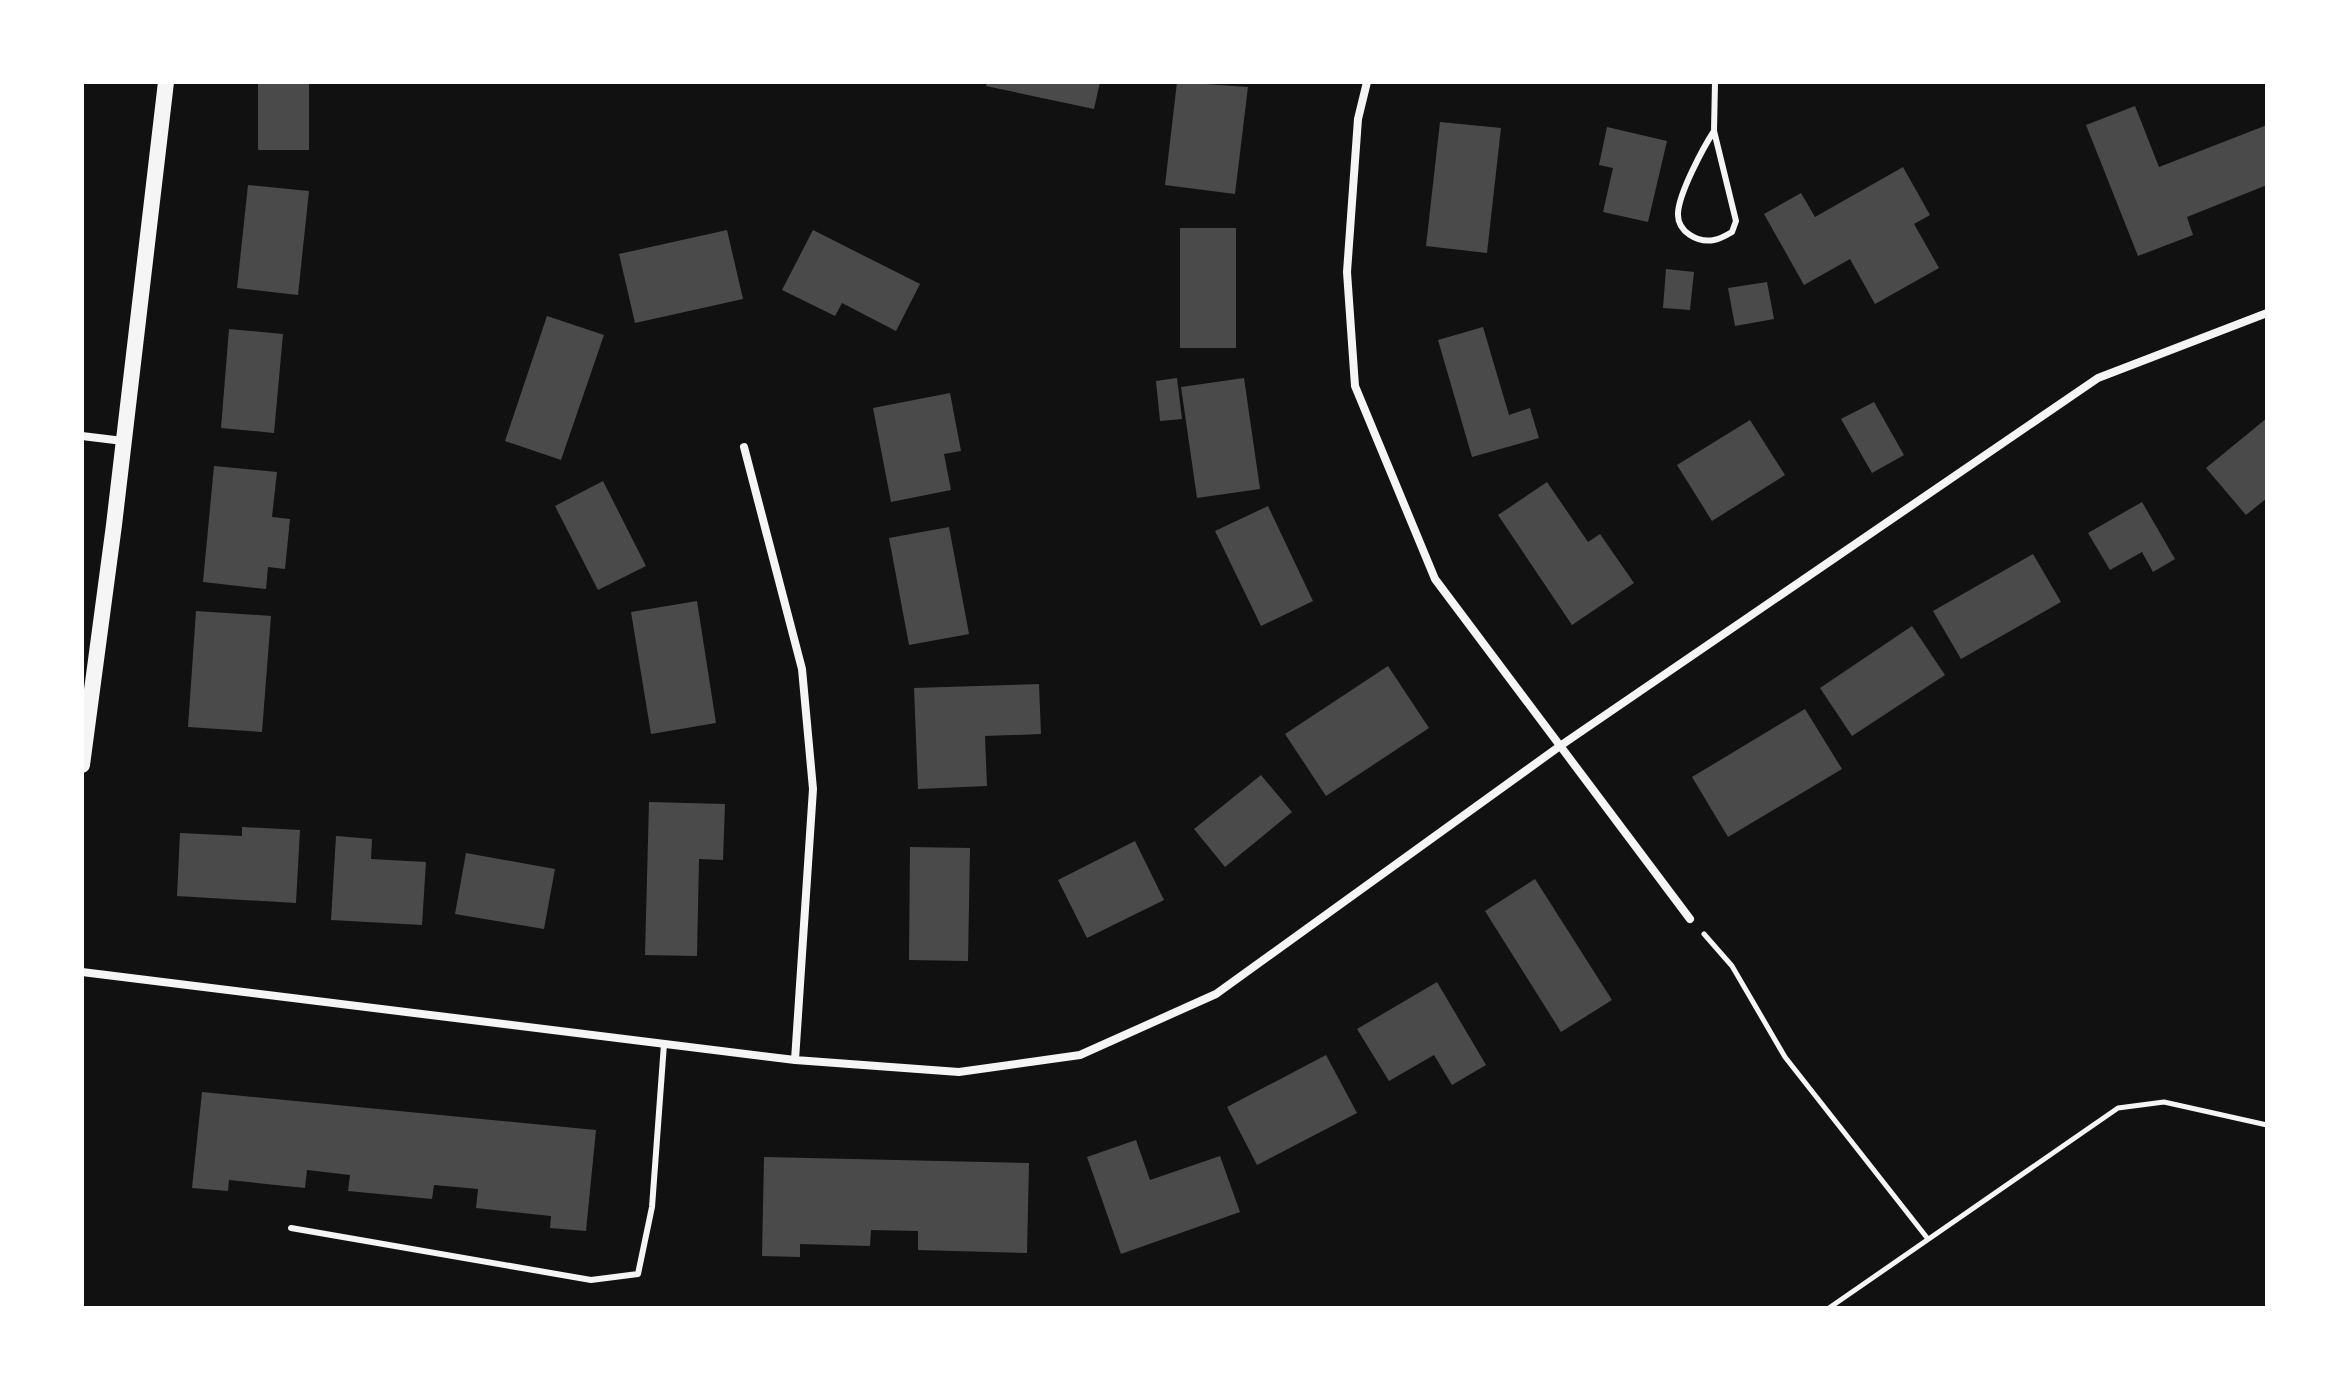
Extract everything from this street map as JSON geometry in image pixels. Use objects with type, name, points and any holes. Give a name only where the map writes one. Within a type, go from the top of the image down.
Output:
[{"type":"main road","points":[[82,765],[166,82]]},
{"type":"street","points":[[1367,82],[1358,119],[1347,272],[1355,386],[1435,579],[1690,919]]},
{"type":"street","points":[[82,972],[795,1060],[959,1072],[1080,1055],[1216,994],[1560,746],[2098,378],[2267,313]]},
{"type":"street","points":[[82,436],[123,441]]},
{"type":"street","points":[[744,447],[802,669],[812,774],[795,1060]]},
{"type":"lane","points":[[1714,131],[1698,154],[1678,214],[1681,227],[1693,238],[1715,240],[1732,232],[1736,221],[1714,131],[1715,82]]},
{"type":"lane","points":[[291,1228],[591,1280],[638,1274],[652,1207],[664,1044]]},
{"type":"path","points":[[1690,919],[1732,966],[1785,1057],[1928,1239]]},
{"type":"path","points":[[1829,1308],[2118,1108],[2164,1102],[2267,1125]]},
{"type":"building","points":[[258,82],[309,82],[309,150],[258,150]]},
{"type":"building","points":[[987,82],[1100,82],[1094,109],[986,86]]},
{"type":"building","points":[[1177,82],[1248,87],[1235,194],[1165,185]]},
{"type":"building","points":[[2135,106],[2159,167],[2267,125],[2267,185],[2187,217],[2193,235],[2138,256],[2086,125]]},
{"type":"building","points":[[1440,122],[1501,128],[1487,253],[1426,246]]},
{"type":"building","points":[[1607,127],[1667,141],[1648,222],[1603,212],[1613,168],[1599,165]]},
{"type":"building","points":[[1903,167],[1930,215],[1914,224],[1939,268],[1875,304],[1850,259],[1804,285],[1764,214],[1801,193],[1815,217]]},
{"type":"building","points":[[248,185],[309,191],[298,295],[237,288]]},
{"type":"building","points":[[1180,228],[1236,228],[1236,348],[1180,348]]},
{"type":"building","points":[[727,230],[743,299],[635,323],[619,254]]},
{"type":"building","points":[[813,230],[920,284],[896,331],[842,303],[835,316],[782,290]]},
{"type":"building","points":[[1666,269],[1694,272],[1690,310],[1663,308]]},
{"type":"building","points":[[1767,282],[1774,319],[1735,326],[1728,288]]},
{"type":"building","points":[[547,316],[604,335],[561,460],[505,441]]},
{"type":"building","points":[[1483,327],[1509,415],[1530,408],[1539,438],[1472,457],[1438,340]]},
{"type":"building","points":[[229,329],[283,334],[274,433],[221,428]]},
{"type":"building","points":[[1177,378],[1182,419],[1160,421],[1156,381]]},
{"type":"building","points":[[1244,378],[1260,489],[1197,498],[1181,387]]},
{"type":"building","points":[[950,393],[961,451],[944,454],[951,490],[891,502],[873,408]]},
{"type":"building","points":[[1874,402],[1904,455],[1872,473],[1841,419]]},
{"type":"building","points":[[2267,418],[2267,498],[2246,515],[2206,468]]},
{"type":"building","points":[[1750,420],[1785,475],[1712,521],[1677,465]]},
{"type":"building","points":[[214,466],[277,472],[272,517],[290,519],[285,569],[268,567],[266,589],[203,582]]},
{"type":"building","points":[[603,481],[646,566],[598,590],[555,506]]},
{"type":"building","points":[[1547,482],[1588,542],[1600,534],[1634,583],[1572,625],[1498,515]]},
{"type":"building","points":[[2142,502],[2175,559],[2153,572],[2142,552],[2110,570],[2088,533]]},
{"type":"building","points":[[1268,506],[1313,601],[1261,626],[1215,531]]},
{"type":"building","points":[[949,527],[969,634],[909,645],[889,538]]},
{"type":"building","points":[[2033,554],[2061,602],[1961,659],[1933,611]]},
{"type":"building","points":[[697,601],[716,723],[651,734],[631,612]]},
{"type":"building","points":[[196,611],[271,616],[262,732],[188,727]]},
{"type":"building","points":[[1912,626],[1945,675],[1852,736],[1820,688]]},
{"type":"building","points":[[1388,666],[1429,728],[1326,796],[1285,734]]},
{"type":"building","points":[[1039,684],[1041,734],[985,736],[987,786],[918,789],[914,688]]},
{"type":"building","points":[[1805,709],[1842,769],[1728,837],[1692,777]]},
{"type":"building","points":[[1261,775],[1292,812],[1225,867],[1194,829]]},
{"type":"building","points":[[649,802],[725,804],[723,860],[699,859],[697,956],[645,955]]},
{"type":"building","points":[[242,827],[300,830],[296,903],[177,896],[180,833],[242,836]]},
{"type":"building","points":[[336,836],[372,839],[371,859],[426,862],[422,925],[331,920]]},
{"type":"building","points":[[1135,841],[1164,900],[1087,938],[1058,880]]},
{"type":"building","points":[[910,847],[970,848],[968,961],[909,960]]},
{"type":"building","points":[[466,853],[555,869],[544,929],[455,914]]},
{"type":"building","points":[[1535,879],[1612,1000],[1561,1032],[1485,911]]},
{"type":"building","points":[[1437,982],[1486,1065],[1452,1085],[1434,1055],[1389,1081],[1357,1029]]},
{"type":"building","points":[[1326,1055],[1357,1113],[1257,1165],[1227,1107]]},
{"type":"building","points":[[202,1092],[596,1130],[586,1231],[550,1228],[551,1216],[476,1208],[478,1189],[434,1185],[432,1199],[348,1191],[350,1175],[307,1170],[305,1188],[229,1180],[228,1191],[192,1188]]},
{"type":"building","points":[[1136,1140],[1150,1180],[1220,1156],[1240,1212],[1121,1254],[1087,1157]]},
{"type":"building","points":[[764,1157],[1029,1163],[1027,1253],[918,1250],[918,1231],[871,1230],[870,1246],[800,1244],[800,1257],[762,1256]]}]
